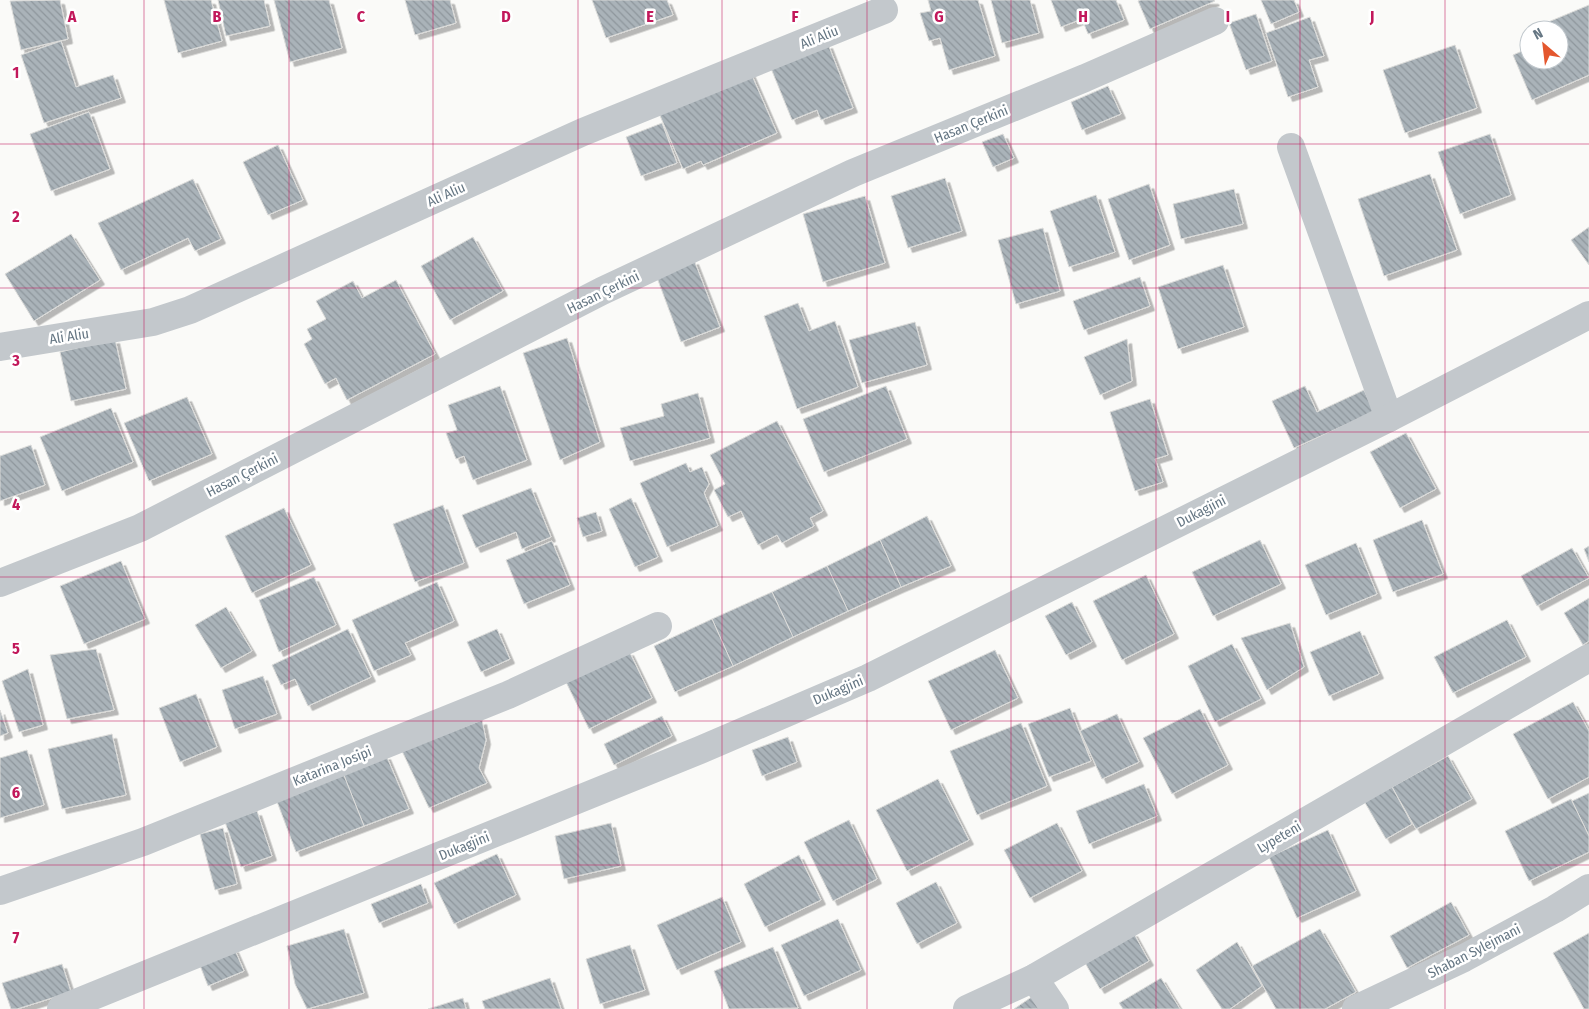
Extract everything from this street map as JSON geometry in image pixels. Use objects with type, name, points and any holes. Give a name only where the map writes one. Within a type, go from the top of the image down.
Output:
[{"type":"street","name":"Ali Aliu","points":[[0,347],[153,322],[190,310],[583,132],[884,10]]},
{"type":"street","name":"Hasan Çerkini","points":[[0,583],[140,528],[602,292],[853,173],[1076,81],[1215,21]]},
{"type":"street","points":[[1291,147],[1389,418]]},
{"type":"street","name":"Dukagjini","points":[[61,1009],[700,750],[868,678],[1389,418],[1589,315]]},
{"type":"street","name":"Katarina Josipi","points":[[0,891],[143,842],[508,695],[658,626]]},
{"type":"street","name":"Lypeteni","points":[[967,1009],[1034,978],[1589,658]]},
{"type":"street","name":"Shaban Sylejmani","points":[[1356,1009],[1464,958],[1556,910],[1589,888]]},
{"type":"street","points":[[1034,978],[1055,1009]]},
{"type":"building","points":[[60,0],[68,39],[21,50],[10,1]]},
{"type":"building","points":[[164,0],[211,0],[222,41],[178,53]]},
{"type":"building","points":[[218,0],[264,0],[270,26],[226,36]]},
{"type":"building","points":[[274,0],[329,0],[342,48],[290,62]]},
{"type":"building","points":[[405,0],[450,0],[456,23],[415,35]]},
{"type":"building","points":[[592,0],[667,0],[673,15],[606,38]]},
{"type":"building","points":[[928,0],[978,0],[995,56],[949,70],[940,38],[929,41],[920,13],[931,11]]},
{"type":"building","points":[[991,0],[1030,0],[1039,33],[1002,43]]},
{"type":"building","points":[[1051,0],[1116,0],[1124,20],[1088,34],[1082,19],[1061,27]]},
{"type":"building","points":[[1261,0],[1294,0],[1299,12],[1271,24]]},
{"type":"building","points":[[1138,1],[1215,1],[1150,29]]},
{"type":"building","points":[[1589,5],[1589,75],[1532,100],[1519,70],[1569,70],[1569,20],[1553,20]]},
{"type":"building","points":[[1256,14],[1272,61],[1246,70],[1229,23]]},
{"type":"building","points":[[1310,17],[1324,56],[1309,60],[1318,87],[1288,97],[1266,33]]},
{"type":"building","points":[[61,41],[76,87],[113,75],[121,98],[44,123],[21,55]]},
{"type":"building","points":[[828,44],[853,108],[821,120],[817,110],[792,120],[770,66]]},
{"type":"building","points":[[1455,45],[1477,108],[1405,133],[1383,70]]},
{"type":"building","points":[[1519,52],[1519,69],[1513,55]]},
{"type":"building","points":[[750,71],[777,133],[703,165],[701,161],[683,169],[658,111]]},
{"type":"building","points":[[1108,86],[1121,114],[1082,130],[1071,102]]},
{"type":"building","points":[[89,112],[110,169],[51,191],[30,134]]},
{"type":"building","points":[[662,123],[677,163],[641,176],[626,137]]},
{"type":"building","points":[[1003,134],[1014,158],[993,167],[982,142]]},
{"type":"building","points":[[1490,134],[1511,195],[1460,214],[1438,152]]},
{"type":"building","points":[[278,145],[303,200],[268,215],[243,162]]},
{"type":"building","points":[[1430,174],[1457,250],[1384,276],[1358,199]]},
{"type":"building","points":[[945,178],[962,231],[908,248],[891,196]]},
{"type":"building","points":[[193,179],[221,239],[195,251],[188,238],[121,270],[98,223]]},
{"type":"building","points":[[1149,184],[1170,245],[1129,260],[1108,199]]},
{"type":"building","points":[[1234,189],[1243,224],[1181,239],[1173,204]]},
{"type":"building","points":[[1096,195],[1115,252],[1069,267],[1050,211]]},
{"type":"building","points":[[865,196],[885,263],[823,282],[803,214]]},
{"type":"building","points":[[1589,227],[1589,265],[1571,240]]},
{"type":"building","points":[[1043,228],[1060,291],[1016,304],[998,240]]},
{"type":"building","points":[[71,234],[100,280],[34,321],[5,274]]},
{"type":"building","points":[[473,237],[503,291],[450,320],[421,266]]},
{"type":"building","points":[[694,260],[720,327],[681,342],[656,275]]},
{"type":"building","points":[[1223,265],[1244,327],[1178,349],[1158,287]]},
{"type":"building","points":[[1140,277],[1150,306],[1084,330],[1073,301]]},
{"type":"building","points":[[396,280],[435,354],[347,400],[336,378],[325,384],[304,344],[312,339],[307,329],[326,319],[316,301],[353,281],[362,298]]},
{"type":"building","points":[[798,303],[809,331],[835,321],[858,387],[797,409],[764,316]]},
{"type":"building","points":[[915,322],[927,365],[862,383],[849,340]]},
{"type":"building","points":[[567,338],[600,442],[560,460],[523,353]]},
{"type":"building","points":[[115,339],[126,389],[71,401],[60,352]]},
{"type":"building","points":[[1127,339],[1132,381],[1100,395],[1084,357]]},
{"type":"building","points":[[500,386],[527,460],[473,480],[464,456],[456,459],[446,433],[457,430],[448,405]]},
{"type":"building","points":[[886,386],[907,439],[824,472],[803,419]]},
{"type":"building","points":[[1305,386],[1317,412],[1364,390],[1374,412],[1294,448],[1272,401]]},
{"type":"building","points":[[698,393],[710,438],[630,461],[620,428],[664,416],[661,404]]},
{"type":"building","points":[[187,397],[212,454],[149,481],[124,423]]},
{"type":"building","points":[[1150,399],[1168,455],[1155,459],[1163,482],[1135,491],[1110,412]]},
{"type":"building","points":[[111,408],[133,462],[62,491],[40,437]]},
{"type":"building","points":[[777,421],[823,511],[810,518],[814,526],[782,543],[777,535],[758,545],[741,511],[728,517],[714,490],[725,484],[710,455]]},
{"type":"building","points":[[1406,433],[1436,489],[1400,508],[1370,452]]},
{"type":"building","points":[[31,445],[45,485],[0,501],[0,456]]},
{"type":"building","points":[[686,463],[690,472],[702,467],[709,484],[704,493],[718,526],[667,547],[640,483]]},
{"type":"building","points":[[531,488],[551,537],[522,549],[516,532],[476,548],[462,515]]},
{"type":"building","points":[[631,498],[658,557],[635,567],[609,509]]},
{"type":"building","points":[[443,505],[464,563],[415,582],[393,524]]},
{"type":"building","points":[[284,508],[311,565],[252,593],[225,536]]},
{"type":"building","points":[[596,512],[602,531],[583,537],[577,518]]},
{"type":"building","points":[[927,516],[951,566],[901,587],[880,540]]},
{"type":"building","points":[[1422,520],[1443,574],[1393,592],[1373,540]]},
{"type":"building","points":[[880,540],[901,587],[848,611],[827,566]]},
{"type":"building","points":[[1260,540],[1281,584],[1213,616],[1192,572]]},
{"type":"building","points":[[552,541],[570,585],[524,604],[506,560]]},
{"type":"building","points":[[1356,543],[1377,594],[1326,615],[1305,565]]},
{"type":"building","points":[[1589,546],[1589,562],[1584,549]]},
{"type":"building","points":[[1572,548],[1589,578],[1537,606],[1521,576]]},
{"type":"building","points":[[121,561],[145,619],[84,644],[60,586]]},
{"type":"building","points":[[827,566],[848,611],[793,637],[772,592]]},
{"type":"building","points":[[1146,575],[1174,634],[1122,660],[1093,601]]},
{"type":"building","points":[[314,577],[336,625],[279,652],[259,600]]},
{"type":"building","points":[[437,582],[454,621],[405,643],[411,655],[374,671],[352,620]]},
{"type":"building","points":[[772,592],[793,637],[733,666],[712,619]]},
{"type":"building","points":[[1589,598],[1589,641],[1583,645],[1564,613]]},
{"type":"building","points":[[1072,602],[1092,642],[1066,655],[1045,616]]},
{"type":"building","points":[[226,607],[252,651],[221,668],[195,625]]},
{"type":"building","points":[[712,619],[733,666],[675,692],[654,646]]},
{"type":"building","points":[[1507,620],[1526,657],[1453,693],[1434,657]]},
{"type":"building","points":[[1290,623],[1304,667],[1267,690],[1241,638]]},
{"type":"building","points":[[348,629],[371,677],[308,706],[295,679],[281,685],[272,665]]},
{"type":"building","points":[[497,629],[510,659],[481,672],[467,642]]},
{"type":"building","points":[[1360,631],[1379,674],[1329,696],[1310,652]]},
{"type":"building","points":[[1232,644],[1261,699],[1215,722],[1188,666]]},
{"type":"building","points":[[96,649],[114,710],[67,719],[50,655]]},
{"type":"building","points":[[995,650],[1018,698],[951,730],[928,681]]},
{"type":"building","points":[[629,651],[652,698],[589,729],[566,682]]},
{"type":"building","points":[[28,669],[43,725],[19,732],[2,681]]},
{"type":"building","points":[[263,676],[277,714],[235,729],[222,690]]},
{"type":"building","points":[[196,694],[217,747],[180,762],[159,708]]},
{"type":"building","points":[[1573,702],[1589,731],[1589,777],[1548,799],[1513,734]]},
{"type":"building","points":[[1070,708],[1091,761],[1049,777],[1028,724]]},
{"type":"building","points":[[1200,709],[1228,765],[1172,794],[1143,738]]},
{"type":"building","points":[[0,710],[8,733],[0,736]]},
{"type":"building","points":[[1117,714],[1139,762],[1102,779],[1080,731]]},
{"type":"building","points":[[662,716],[672,736],[614,765],[604,744]]},
{"type":"building","points":[[482,720],[486,740],[479,768],[487,783],[429,808],[402,751]]},
{"type":"building","points":[[1021,723],[1047,786],[977,815],[950,751]]},
{"type":"building","points":[[112,734],[126,795],[62,809],[48,749]]},
{"type":"building","points":[[788,737],[797,762],[762,776],[752,750]]},
{"type":"building","points":[[27,750],[44,805],[0,818],[0,758]]},
{"type":"building","points":[[386,755],[409,809],[364,826],[343,773]]},
{"type":"building","points":[[1448,756],[1472,799],[1416,829],[1392,787]]},
{"type":"building","points":[[343,773],[364,826],[296,852],[276,799]]},
{"type":"building","points":[[938,779],[969,840],[907,871],[876,810]]},
{"type":"building","points":[[1144,784],[1157,816],[1089,844],[1076,811]]},
{"type":"building","points":[[1392,787],[1412,824],[1386,839],[1364,801]]},
{"type":"building","points":[[1589,793],[1589,836],[1572,801]]},
{"type":"building","points":[[1571,799],[1589,836],[1589,852],[1529,881],[1505,831]]},
{"type":"building","points":[[257,811],[272,856],[241,867],[225,822]]},
{"type":"building","points":[[849,820],[877,879],[833,901],[804,842]]},
{"type":"building","points":[[611,823],[621,866],[564,879],[555,836]]},
{"type":"building","points":[[1057,823],[1082,871],[1030,898],[1004,850]]},
{"type":"building","points":[[223,828],[237,884],[215,890],[200,834]]},
{"type":"building","points":[[1328,830],[1356,891],[1297,918],[1269,857]]},
{"type":"building","points":[[497,854],[516,895],[454,924],[434,883]]},
{"type":"building","points":[[799,855],[821,900],[765,927],[744,884]]},
{"type":"building","points":[[936,882],[957,923],[917,944],[896,903]]},
{"type":"building","points":[[421,884],[428,903],[379,923],[371,904]]},
{"type":"building","points":[[722,897],[741,942],[677,970],[657,925]]},
{"type":"building","points":[[1451,902],[1469,935],[1407,968],[1390,936]]},
{"type":"building","points":[[838,919],[861,970],[804,996],[781,945]]},
{"type":"building","points":[[344,929],[364,993],[307,1009],[295,984],[287,946]]},
{"type":"building","points":[[1320,929],[1356,992],[1325,1009],[1276,1009],[1252,966]]},
{"type":"building","points":[[1133,932],[1149,961],[1100,989],[1084,961]]},
{"type":"building","points":[[1589,933],[1589,1009],[1584,1009],[1553,953]]},
{"type":"building","points":[[1237,942],[1262,986],[1230,1009],[1222,1009],[1196,970]]},
{"type":"building","points":[[630,945],[645,990],[600,1004],[586,959]]},
{"type":"building","points":[[773,947],[798,1008],[729,1009],[714,971]]},
{"type":"building","points":[[234,948],[244,971],[208,986],[199,963]]},
{"type":"building","points":[[62,964],[71,992],[17,1009],[11,1009],[2,983]]},
{"type":"building","points":[[550,978],[561,1009],[485,1009],[482,1001]]},
{"type":"building","points":[[1161,978],[1180,1009],[1123,1009],[1119,1003]]},
{"type":"building","points":[[1036,994],[1050,1009],[1014,1009]]},
{"type":"building","points":[[463,998],[466,1009],[428,1009]]}]
